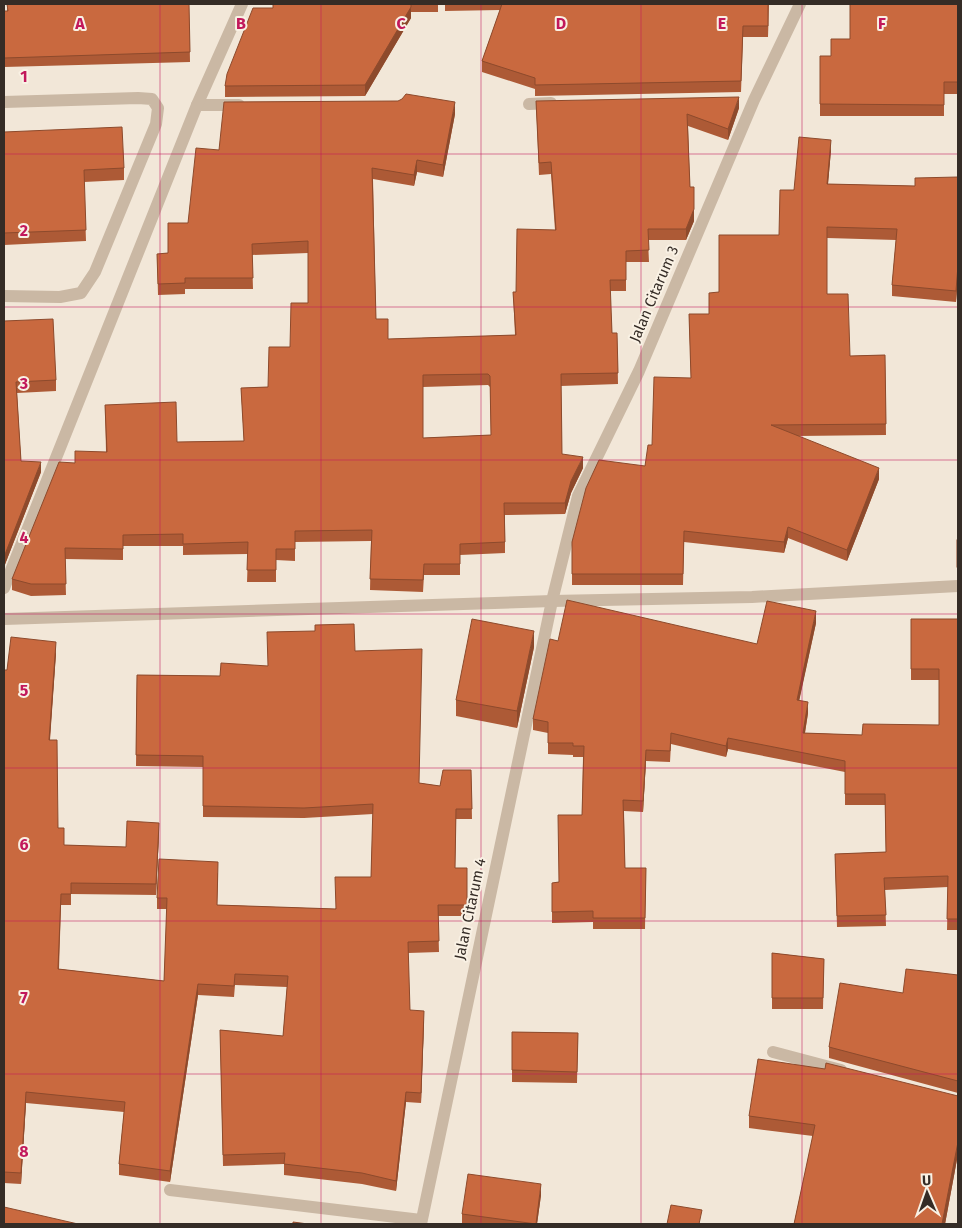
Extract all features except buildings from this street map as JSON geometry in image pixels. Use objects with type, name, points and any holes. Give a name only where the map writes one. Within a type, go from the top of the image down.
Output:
[{"type":"street","points":[[4,588],[197,105],[242,4]]},
{"type":"street","name":"Jalan Citarum 3","points":[[552,600],[578,496],[639,371],[749,100],[800,4]]},
{"type":"street","points":[[4,102],[138,98],[152,99],[158,108],[156,124],[95,272],[81,292],[60,297],[4,296]]},
{"type":"street","points":[[529,104],[568,103]]},
{"type":"street","points":[[197,105],[254,104]]},
{"type":"street","points":[[4,619],[552,600],[752,597],[958,586]]},
{"type":"street","name":"Jalan Citarum 4","points":[[421,1222],[552,600]]},
{"type":"street","points":[[773,1052],[856,1074]]},
{"type":"street","points":[[170,1190],[421,1222]]}]
